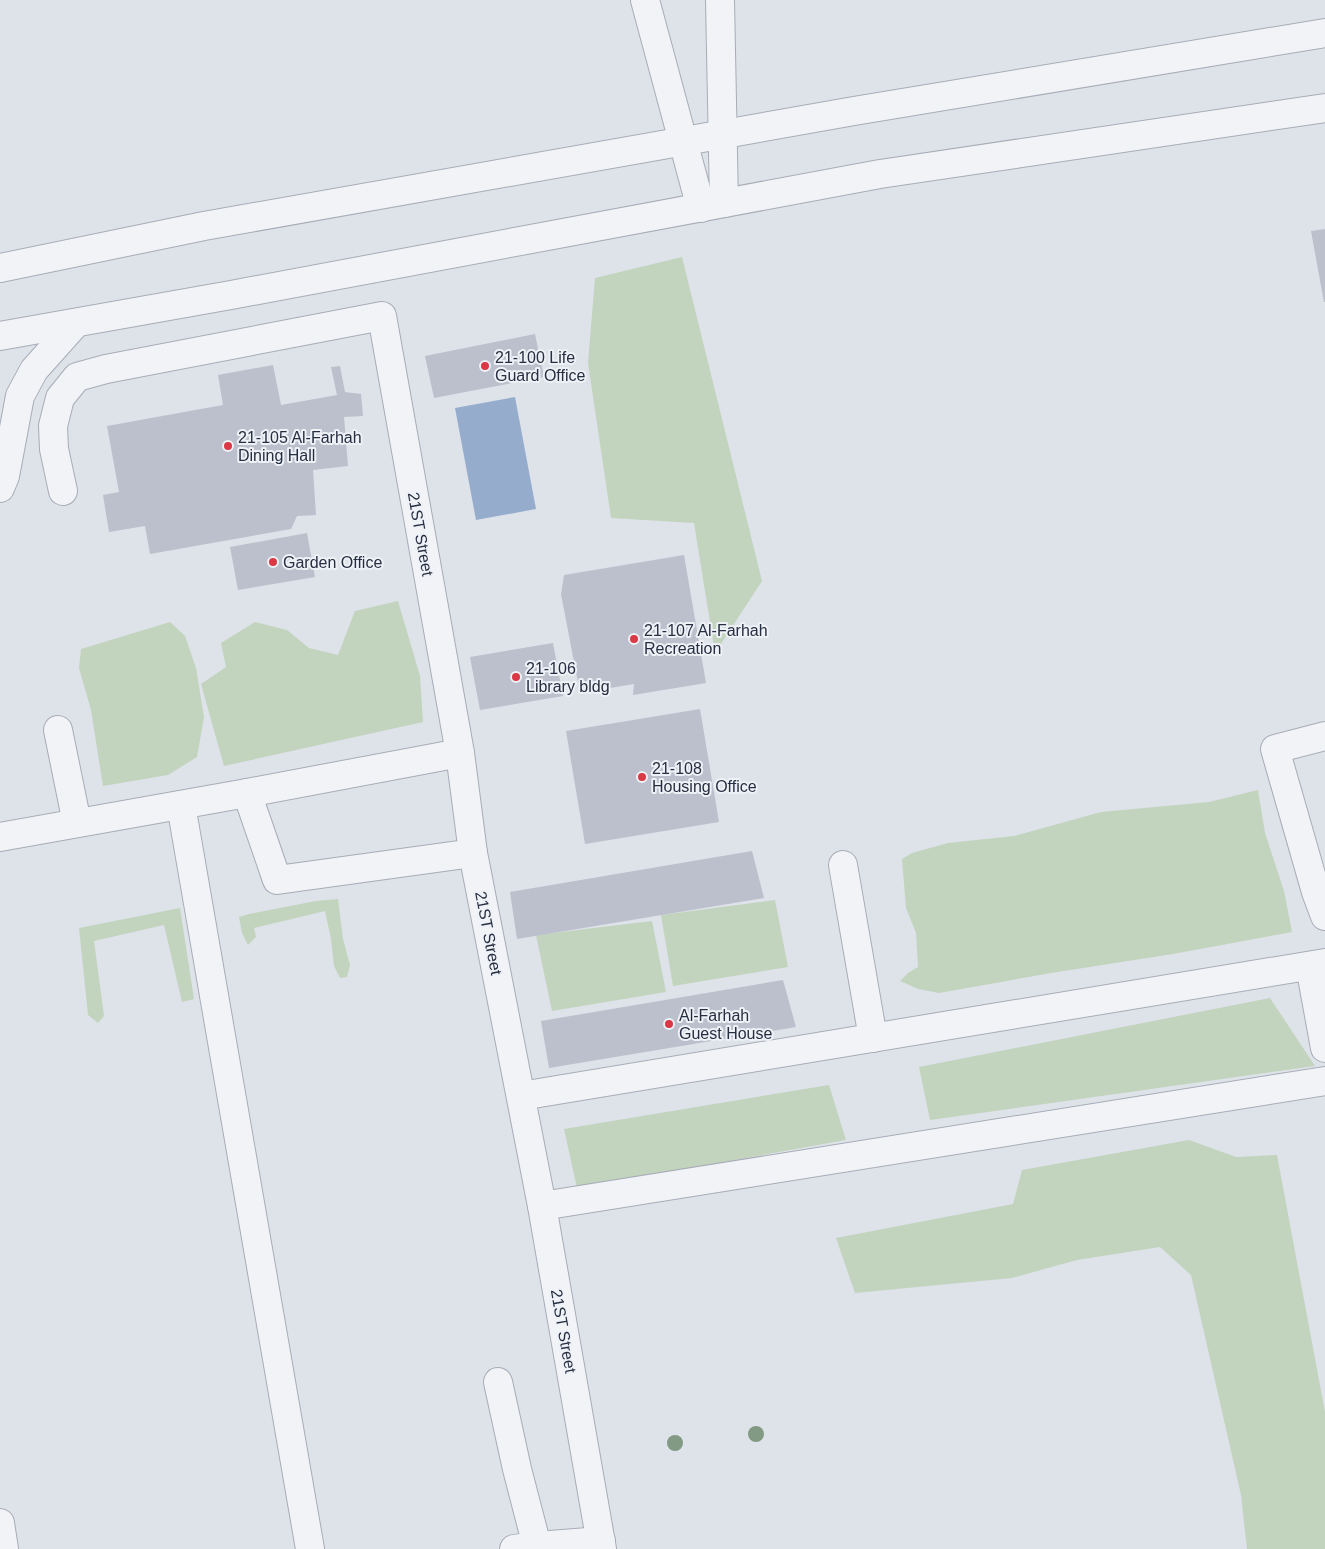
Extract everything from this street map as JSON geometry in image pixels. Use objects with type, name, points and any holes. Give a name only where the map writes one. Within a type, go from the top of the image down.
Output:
[{"type":"street","points":[[645,0],[683,141],[713,206]]},
{"type":"street","points":[[713,206],[723,134],[720,0]]},
{"type":"street","points":[[0,268],[204,226],[683,141],[1325,33]]},
{"type":"street","points":[[0,336],[241,294],[880,174],[1325,108]]},
{"type":"street","points":[[1291,114],[1325,128]]},
{"type":"street","name":"21ST Street","points":[[63,491],[54,449],[53,426],[60,398],[77,377],[106,368],[382,316],[460,753],[473,853],[542,1206],[601,1545]]},
{"type":"street","points":[[0,488],[5,476],[20,396],[34,370],[76,323]]},
{"type":"street","points":[[58,730],[77,823]]},
{"type":"street","points":[[1325,736],[1275,750],[1316,892],[1325,916]]},
{"type":"street","points":[[0,837],[460,753]]},
{"type":"street","points":[[247,793],[277,880],[473,853]]},
{"type":"street","points":[[181,805],[310,1549]]},
{"type":"street","points":[[843,865],[873,1038]]},
{"type":"street","points":[[521,1096],[1317,965],[1325,1048]]},
{"type":"street","points":[[542,1206],[1325,1081]]},
{"type":"street","points":[[498,1382],[517,1469],[526,1547],[601,1545]]},
{"type":"street","points":[[0,1523],[4,1549]]},
{"type":"green space","points":[[682,257],[762,581],[715,653],[694,523],[611,518],[588,363],[595,278]]},
{"type":"green space","points":[[398,601],[420,676],[423,722],[224,766],[201,684],[226,667],[221,643],[255,622],[287,630],[309,648],[338,655],[355,611]]},
{"type":"green space","points":[[170,622],[185,636],[196,668],[204,717],[197,757],[168,775],[103,786],[91,710],[79,668],[81,649]]},
{"type":"green space","points":[[1258,790],[1265,833],[1284,891],[1292,932],[939,993],[918,989],[900,981],[918,967],[916,933],[906,908],[902,859],[912,853],[948,843],[1014,836],[1101,812],[1209,802]]},
{"type":"green space","points":[[338,899],[343,939],[350,965],[347,977],[340,978],[334,966],[325,911],[254,928],[256,937],[248,945],[242,933],[239,917],[316,901]]},
{"type":"green space","points":[[775,900],[788,967],[673,986],[661,915]]},
{"type":"green space","points":[[180,908],[194,999],[182,1002],[164,925],[94,941],[104,1016],[98,1023],[88,1015],[79,928]]},
{"type":"green space","points":[[652,921],[666,992],[552,1011],[536,935]]},
{"type":"green space","points":[[1270,998],[1315,1066],[930,1120],[919,1067]]},
{"type":"green space","points":[[829,1085],[846,1140],[577,1188],[564,1129]]},
{"type":"green space","points":[[1189,1140],[1236,1157],[1277,1155],[1325,1412],[1325,1549],[1247,1549],[1241,1495],[1191,1275],[1160,1247],[1077,1260],[1012,1278],[855,1293],[836,1238],[1013,1204],[1022,1170]]},
{"type":"water","points":[[515,397],[536,509],[476,520],[455,408]]},
{"type":"building","points":[[1325,229],[1325,302],[1324,302],[1311,231]]},
{"type":"building","name":"21-100 Life Guard Office","points":[[535,334],[544,377],[434,398],[425,356]]},
{"type":"building","name":"21-105 Al-Farhah Dining Hall","points":[[273,365],[281,405],[337,395],[331,367],[340,366],[345,392],[361,394],[363,416],[344,417],[348,466],[313,470],[316,515],[297,516],[291,529],[150,554],[145,526],[109,532],[103,495],[119,492],[107,426],[223,405],[218,375]]},
{"type":"building","name":"Garden Office","points":[[307,533],[315,577],[238,590],[230,547]]},
{"type":"building","name":"21-107 Al-Farhah Recreation","points":[[684,555],[706,683],[633,695],[634,684],[580,693],[561,594],[564,575]]},
{"type":"building","name":"21-106 Library bldg","points":[[553,643],[563,696],[480,710],[470,657]]},
{"type":"building","name":"21-108 Housing Office","points":[[700,709],[719,822],[585,844],[566,731]]},
{"type":"building","points":[[752,851],[764,898],[517,939],[510,892]]},
{"type":"building","name":"Al-Farhah Guest House","points":[[783,980],[796,1027],[549,1068],[541,1021]]},
{"type":"place","name":"21-100 Life Guard Office","points":[[485,366]]},
{"type":"place","name":"21-105 Al-Farhah Dining Hall","points":[[228,446]]},
{"type":"place","name":"Garden Office","points":[[273,562]]},
{"type":"place","name":"21-107 Al-Farhah Recreation","points":[[634,639]]},
{"type":"place","name":"21-106 Library bldg","points":[[516,677]]},
{"type":"place","name":"21-108 Housing Office","points":[[642,777]]},
{"type":"place","name":"Al-Farhah Guest House","points":[[669,1024]]}]
